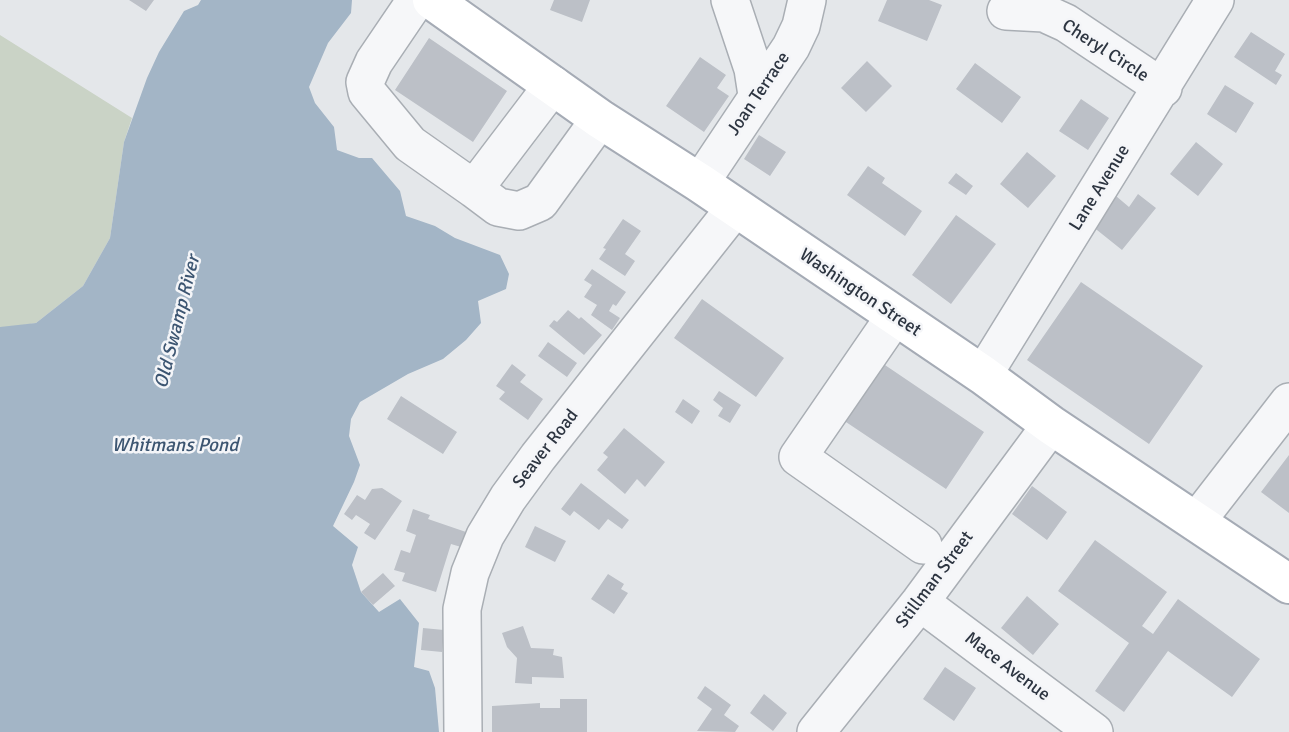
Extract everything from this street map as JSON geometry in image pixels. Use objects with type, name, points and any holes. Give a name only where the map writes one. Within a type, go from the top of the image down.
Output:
[{"type":"main road","name":"Washington Street","points":[[432,0],[600,119],[700,183],[1051,425],[1289,584]]},
{"type":"street","points":[[416,0],[374,62],[365,82],[367,92],[410,144],[498,207],[519,211],[540,202],[600,119]]},
{"type":"street","points":[[730,0],[753,69],[757,95]]},
{"type":"street","name":"Joan Terrace","points":[[700,183],[791,47],[801,26],[807,0]]},
{"type":"street","name":"Lane Avenue","points":[[983,376],[1215,0]]},
{"type":"street","name":"Cheryl Circle","points":[[1006,11],[1044,13],[1066,23],[1163,88]]},
{"type":"street","points":[[474,189],[553,85]]},
{"type":"street","name":"Seaver Road","points":[[463,732],[462,609],[470,573],[485,536],[538,457],[736,208]]},
{"type":"street","points":[[895,316],[798,457],[923,545]]},
{"type":"street","points":[[1196,522],[1289,402]]},
{"type":"street","name":"Stillman Street","points":[[816,732],[920,602],[1051,425]]},
{"type":"street","name":"Mace Avenue","points":[[920,602],[1094,732]]},
{"type":"shaded area","points":[[0,35],[132,118],[124,142],[110,238],[83,286],[36,323],[5,328],[0,327]]},
{"type":"water","name":"Whitmans Pond","points":[[201,0],[352,0],[351,13],[328,43],[309,87],[315,103],[334,127],[337,150],[359,158],[372,158],[400,191],[406,216],[500,255],[509,274],[506,289],[478,301],[481,323],[466,340],[443,359],[408,374],[360,402],[351,419],[349,436],[360,465],[333,526],[358,547],[352,565],[361,592],[379,612],[400,599],[419,623],[414,667],[429,671],[435,688],[439,732],[0,732],[0,327],[36,323],[83,286],[110,238],[124,142],[147,78],[184,11],[198,5]]},
{"type":"building","points":[[129,0],[154,0],[146,11]]},
{"type":"building","points":[[554,0],[590,0],[582,22],[550,10]]},
{"type":"building","points":[[887,0],[929,0],[942,5],[927,41],[878,21]]},
{"type":"building","points":[[1251,32],[1285,54],[1275,71],[1282,75],[1276,85],[1234,57]]},
{"type":"building","points":[[429,38],[507,91],[473,142],[395,90]]},
{"type":"building","points":[[700,57],[726,75],[717,88],[729,96],[704,132],[666,106]]},
{"type":"building","points":[[867,61],[892,86],[866,112],[841,88]]},
{"type":"building","points":[[975,63],[1021,97],[1002,123],[956,89]]},
{"type":"building","points":[[1225,85],[1254,103],[1236,133],[1207,114]]},
{"type":"building","points":[[1081,99],[1109,118],[1088,150],[1059,131]]},
{"type":"building","points":[[759,135],[786,152],[770,176],[744,159]]},
{"type":"building","points":[[1196,142],[1223,164],[1198,196],[1170,174]]},
{"type":"building","points":[[1027,152],[1056,176],[1028,208],[1000,184]]},
{"type":"building","points":[[868,166],[885,178],[882,183],[922,211],[905,236],[847,195]]},
{"type":"building","points":[[956,173],[973,186],[966,195],[948,183]]},
{"type":"building","points":[[1138,194],[1156,208],[1122,250],[1092,226],[1116,196],[1129,207]]},
{"type":"building","points":[[956,215],[996,244],[951,304],[912,275]]},
{"type":"building","points":[[623,219],[641,231],[625,254],[635,261],[625,276],[599,259],[606,249],[603,248]]},
{"type":"building","points":[[592,269],[626,292],[609,311],[620,318],[612,330],[591,315],[597,305],[584,297],[592,285],[584,280]]},
{"type":"building","points":[[1081,282],[1203,366],[1149,444],[1027,360]]},
{"type":"building","points":[[702,299],[784,358],[756,397],[674,338]]},
{"type":"building","points":[[568,310],[602,335],[584,355],[549,326]]},
{"type":"building","points":[[548,342],[577,363],[567,377],[538,356]]},
{"type":"building","points":[[879,361],[984,432],[946,489],[840,418]]},
{"type":"building","points":[[512,364],[526,375],[520,382],[543,399],[528,420],[499,399],[505,392],[496,386]]},
{"type":"building","points":[[719,391],[741,405],[730,423],[718,416],[723,408],[713,400]]},
{"type":"building","points":[[401,396],[457,432],[443,454],[387,419]]},
{"type":"building","points":[[683,399],[700,411],[692,424],[675,412]]},
{"type":"building","points":[[624,428],[665,462],[645,487],[637,479],[625,494],[597,470],[608,457],[603,453]]},
{"type":"building","points":[[1289,455],[1289,513],[1261,492]]},
{"type":"building","points":[[581,483],[629,520],[622,529],[608,519],[599,530],[574,511],[570,516],[561,509]]},
{"type":"building","points":[[1032,486],[1067,512],[1047,540],[1012,514]]},
{"type":"building","points":[[382,488],[402,501],[375,540],[364,533],[370,524],[356,515],[352,520],[344,514],[357,495],[365,500],[372,489]]},
{"type":"building","points":[[413,509],[430,515],[428,519],[466,532],[461,547],[451,544],[436,592],[402,581],[405,573],[394,570],[401,550],[410,553],[416,535],[406,531]]},
{"type":"building","points":[[535,526],[566,541],[555,562],[525,547]]},
{"type":"building","points":[[1095,540],[1167,592],[1142,626],[1153,634],[1178,599],[1260,659],[1232,697],[1168,651],[1124,712],[1095,691],[1129,643],[1058,591]]},
{"type":"building","points":[[383,573],[395,586],[373,605],[361,592]]},
{"type":"building","points":[[608,574],[624,584],[621,589],[628,593],[614,614],[591,599]]},
{"type":"building","points":[[1027,596],[1059,624],[1033,655],[1001,628]]},
{"type":"building","points":[[523,626],[531,648],[554,649],[553,655],[562,657],[564,678],[532,677],[532,684],[515,683],[517,658],[507,647],[502,633]]},
{"type":"building","points":[[423,628],[444,630],[442,652],[421,650]]},
{"type":"building","points":[[945,667],[976,688],[954,721],[923,699]]},
{"type":"building","points":[[705,686],[731,705],[724,715],[739,726],[735,732],[697,731],[712,709],[697,698]]},
{"type":"building","points":[[764,694],[787,713],[773,731],[750,713]]},
{"type":"building","points":[[560,699],[587,699],[587,732],[492,732],[492,706],[540,703],[540,708],[560,708]]},
{"type":"water label","name":"Old Swamp River","points":[[178,322]]}]
